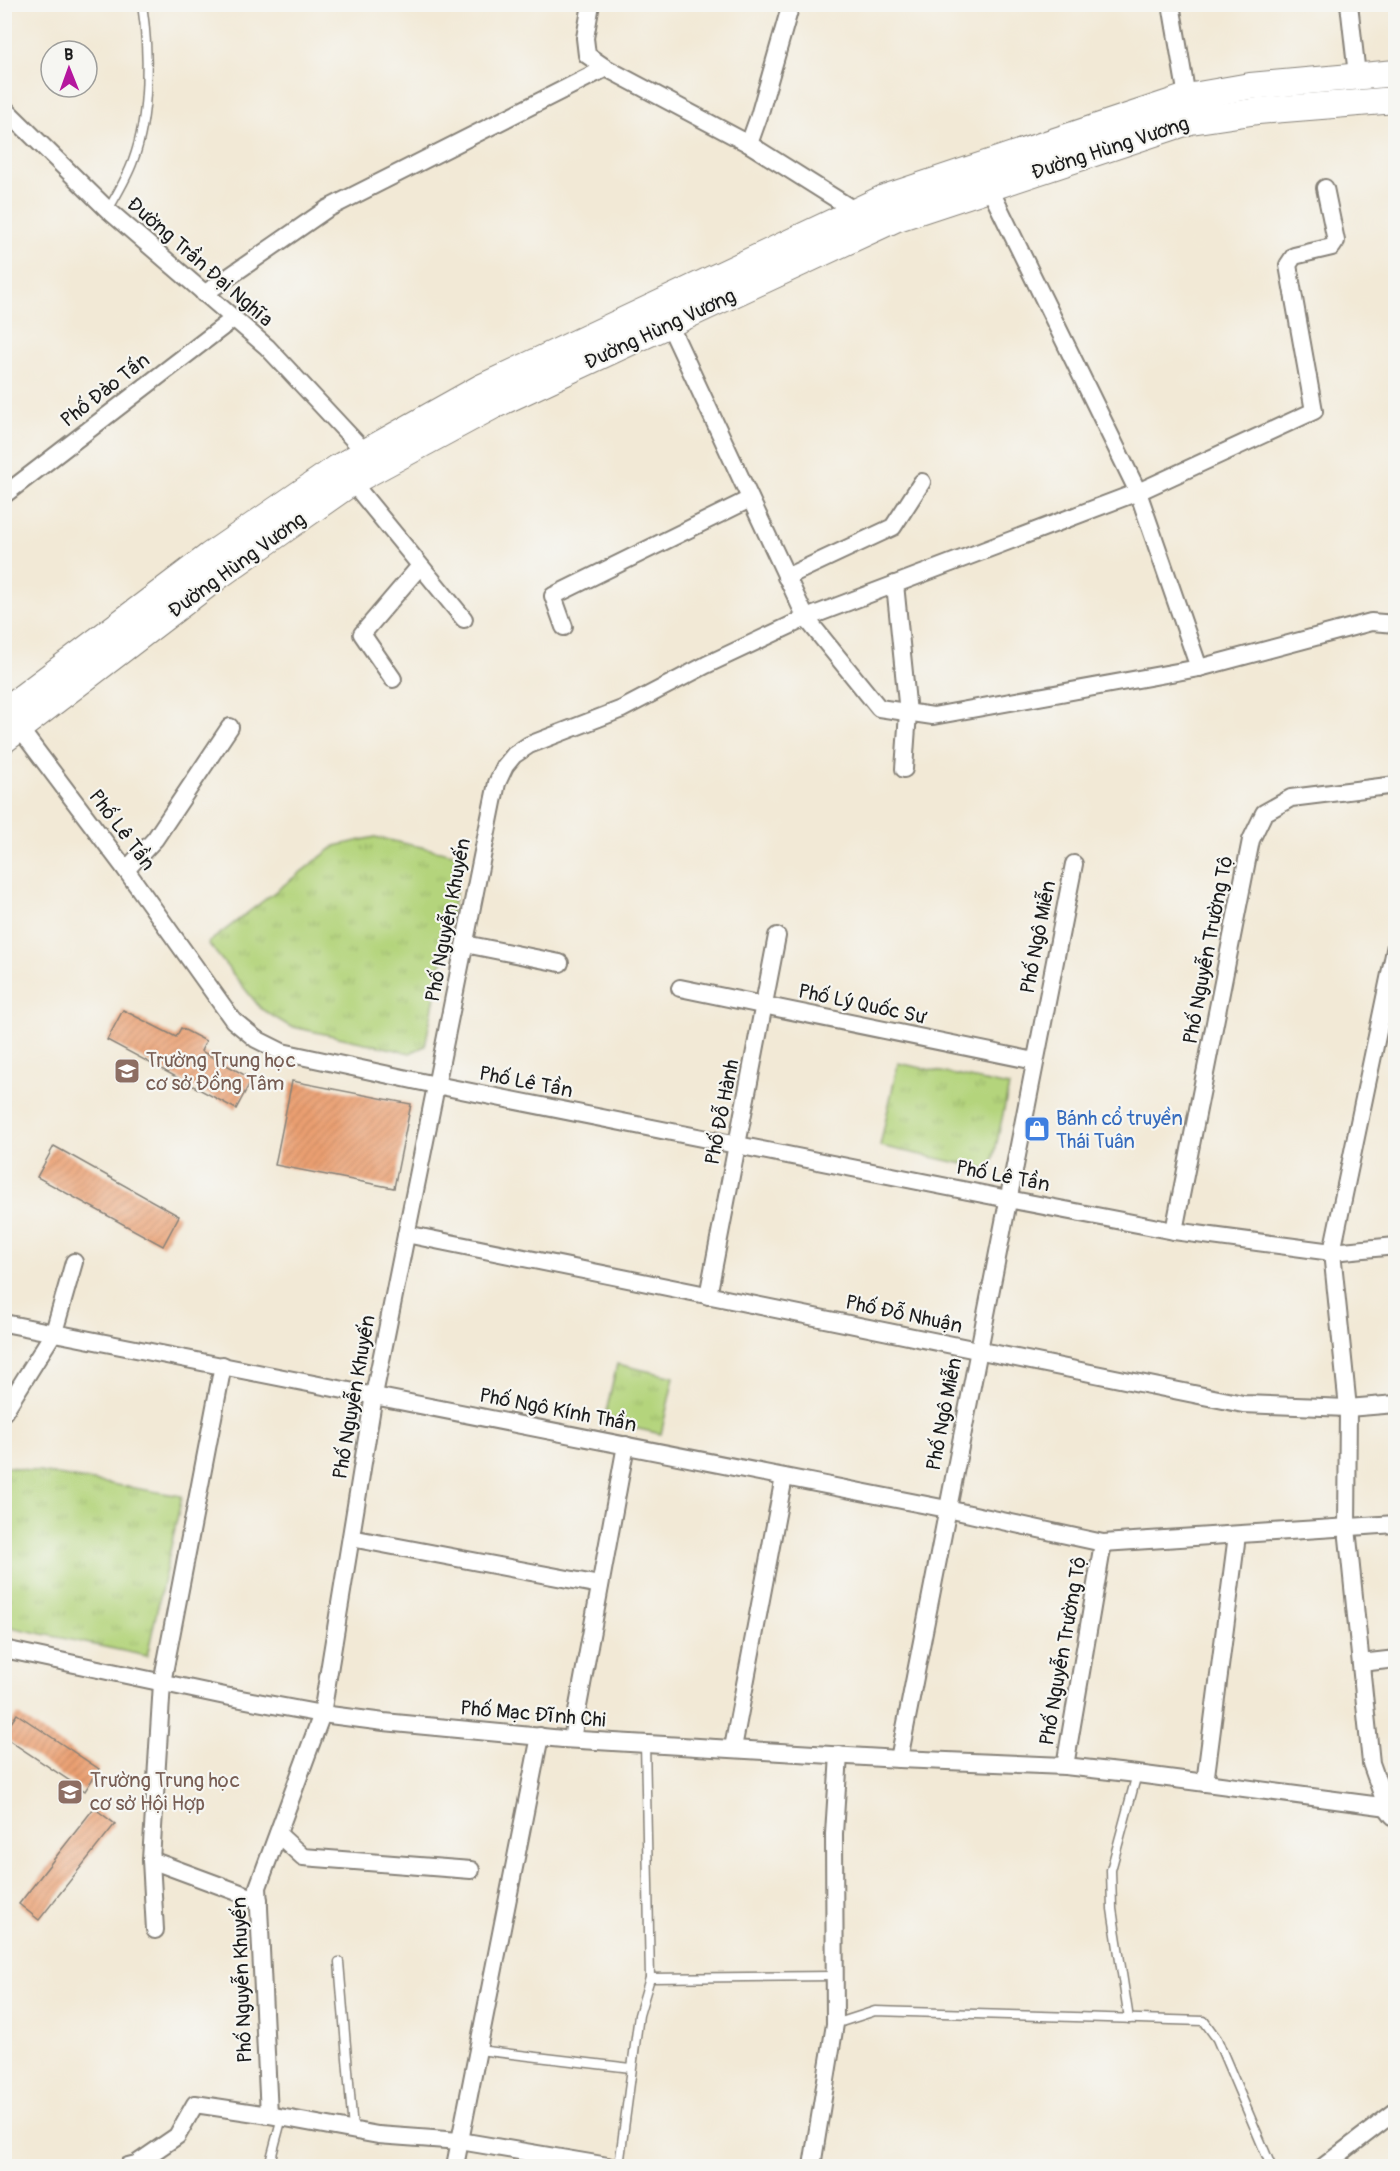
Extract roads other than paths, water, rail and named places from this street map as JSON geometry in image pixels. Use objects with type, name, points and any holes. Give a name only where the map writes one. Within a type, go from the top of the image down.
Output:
[{"type":"main road","name":"Đường Hùng Vương","points":[[10,727],[352,482],[372,460],[480,388],[698,284],[884,198],[1187,97],[1250,86],[1395,73]]},
{"type":"main road","name":"Đường Hùng Vương","points":[[10,727],[209,556],[337,468],[372,460],[895,219],[1191,122],[1258,111],[1395,100]]},
{"type":"street","points":[[591,4],[585,38],[587,55],[606,68],[749,144],[857,212]]},
{"type":"street","points":[[749,144],[791,4]]},
{"type":"street","points":[[1171,4],[1187,97]]},
{"type":"street","points":[[1349,4],[1357,75]]},
{"type":"street","points":[[204,294],[327,209],[606,68]]},
{"type":"street","name":"Đường Trần Đại Nghĩa","points":[[4,108],[108,210],[267,347],[372,460]]},
{"type":"street","points":[[988,188],[1138,492],[1199,668]]},
{"type":"street","name":"Phố Nguyễn Khuyến","points":[[276,2116],[258,1887],[322,1714],[374,1395],[497,783],[505,766],[514,755],[529,745],[622,709],[706,664],[806,618],[1138,492],[1314,411],[1288,265],[1294,256],[1332,247],[1335,244],[1324,188]]},
{"type":"street","name":"Phố Đào Tấn","points":[[4,495],[233,319]]},
{"type":"street","points":[[669,324],[806,618],[879,708],[933,716],[1199,668],[1371,622],[1395,624]]},
{"type":"street","points":[[352,482],[464,619]]},
{"type":"street","points":[[786,577],[893,527],[922,482]]},
{"type":"street","points":[[564,627],[553,596],[750,499]]},
{"type":"street","points":[[393,679],[362,634],[420,566]]},
{"type":"street","points":[[895,585],[908,712],[904,769]]},
{"type":"street","name":"Phố Lê Tần","points":[[10,727],[126,870],[233,1020],[256,1039],[282,1052],[436,1085],[1174,1231],[1332,1252],[1395,1246]]},
{"type":"street","points":[[126,870],[155,839],[230,727]]},
{"type":"street","name":"Phố Nguyễn Trường Tộ","points":[[1174,1231],[1251,840],[1264,813],[1291,798],[1395,785]]},
{"type":"street","name":"Phố Ngô Miễn","points":[[899,1759],[1074,864]]},
{"type":"street","name":"Phố Đỗ Hành","points":[[708,1296],[777,936]]},
{"type":"street","points":[[465,944],[560,963]]},
{"type":"street","points":[[1393,1812],[1371,1763],[1347,1528],[1348,1408],[1332,1252],[1395,945]]},
{"type":"street","name":"Phố Lý Quốc Sư","points":[[680,988],[1035,1061]]},
{"type":"street","name":"Phố Đỗ Nhuận","points":[[406,1234],[1243,1404],[1348,1408],[1395,1404]]},
{"type":"street","points":[[4,1412],[54,1332],[74,1262]]},
{"type":"street","name":"Phố Ngô Kính Thần","points":[[4,1323],[947,1509],[1103,1544],[1395,1524]]},
{"type":"street","points":[[155,1930],[151,1860],[162,1683],[224,1365]]},
{"type":"street","points":[[572,1739],[626,1445]]},
{"type":"street","points":[[733,1748],[784,1477]]},
{"type":"street","points":[[1205,1783],[1237,1535]]},
{"type":"street","points":[[351,1538],[600,1585]]},
{"type":"street","name":"Phố Nguyễn Trường Tộ","points":[[1065,1766],[1103,1544]]},
{"type":"street","name":"Phố Mạc Đĩnh Chi","points":[[4,1649],[322,1714],[384,1722],[572,1739],[899,1759],[1065,1766],[1205,1783],[1393,1812]]},
{"type":"street","points":[[1361,1663],[1395,1659]]},
{"type":"street","points":[[455,2166],[540,1736]]},
{"type":"street","points":[[812,2166],[835,2024],[834,1834],[839,1755]]},
{"type":"street","points":[[278,1834],[303,1857],[471,1870]]},
{"type":"street","points":[[151,1860],[259,1900]]},
{"type":"street","points":[[128,2166],[136,2164],[177,2136],[195,2104],[378,2135],[460,2141],[608,2166]]},
{"type":"street","points":[[1324,2166],[1395,2111]]},
{"type":"lane","points":[[108,210],[134,159],[141,131],[145,98],[146,50],[142,4]]},
{"type":"lane","points":[[619,2166],[639,2015],[650,1978],[645,1743]]},
{"type":"lane","points":[[1129,2019],[1112,1909],[1111,1870],[1137,1774]]},
{"type":"lane","points":[[339,1962],[353,2130]]},
{"type":"lane","points":[[650,1978],[834,1976]]},
{"type":"lane","points":[[835,2024],[875,2011],[1204,2021],[1217,2039],[1271,2166]]},
{"type":"lane","points":[[478,2049],[631,2068]]},
{"type":"lane","points":[[269,2166],[276,2116]]},
{"type":"place","name":"Trường Trung học cơ sở Đồng Tâm","points":[[127,1071]]},
{"type":"place","name":"Bánh cổ truyền Thái Tuân","points":[[1037,1129]]},
{"type":"place","name":"Trường Trung học cơ sở Hội Hợp","points":[[70,1792]]}]
